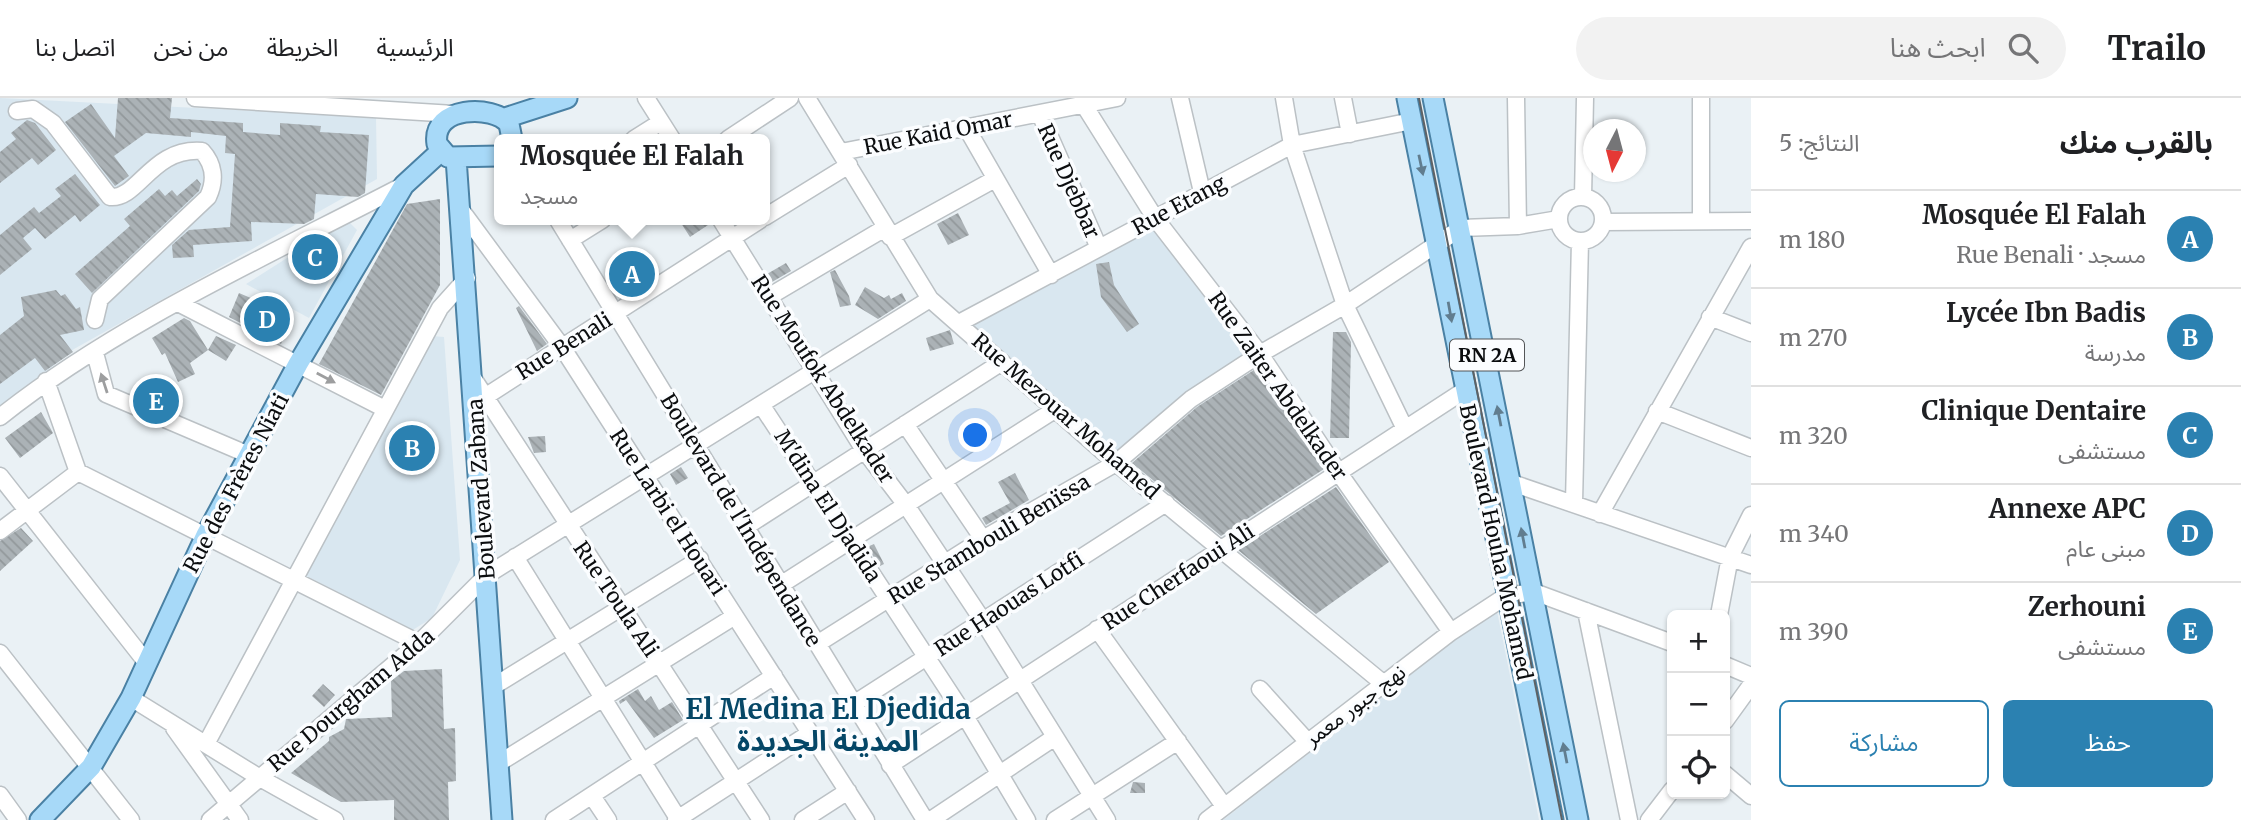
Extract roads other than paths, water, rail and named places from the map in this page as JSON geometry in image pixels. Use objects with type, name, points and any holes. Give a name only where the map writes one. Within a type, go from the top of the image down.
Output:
[{"type":"main road","points":[[505,118],[567,98]]},
{"type":"main road","name":"Boulevard Houha Mohamed","points":[[1407,98],[1553,820]]},
{"type":"main road","name":"Boulevard Houha Mohamed","points":[[1433,98],[1578,820]]},
{"type":"main road","points":[[454,114],[477,106],[505,118],[512,134]]},
{"type":"main road","name":"Boulevard Zabana","points":[[454,114],[448,116],[438,128],[436,136],[449,155],[461,210],[474,377],[479,400],[502,820]]},
{"type":"main road","points":[[449,155],[494,156]]},
{"type":"main road","name":"Rue des Frères Niati","points":[[40,820],[91,767],[131,698],[206,535],[298,364],[404,185],[449,155]]},
{"type":"street","points":[[195,98],[454,114]]},
{"type":"street","points":[[646,98],[669,134]]},
{"type":"street","points":[[736,134],[790,98]]},
{"type":"street","name":"Rue Mezouar Mohamed","points":[[807,98],[930,299],[1116,463],[1384,684]]},
{"type":"street","name":"Rue Kaid Omar","points":[[845,158],[966,127],[1117,98]]},
{"type":"street","points":[[1180,98],[1202,192]]},
{"type":"street","points":[[1284,98],[1292,145],[1345,305],[1405,429]]},
{"type":"street","points":[[1343,98],[1350,134]]},
{"type":"street","points":[[1516,98],[1518,226]]},
{"type":"street","points":[[1583,197],[1585,98]]},
{"type":"street","points":[[1701,98],[1701,221]]},
{"type":"street","name":"Rue Zaiter Abdelkader","points":[[1084,105],[1155,218],[1260,354],[1339,473],[1451,632]]},
{"type":"street","points":[[17,111],[33,109],[53,123],[110,197],[125,193],[170,154],[183,149],[202,151],[211,160],[213,187],[208,197],[100,299],[95,320]]},
{"type":"street","name":"Rue Djebbar","points":[[1040,114],[1099,248]]},
{"type":"street","name":"Rue Etang","points":[[959,323],[1292,145],[1412,121]]},
{"type":"street","points":[[642,134],[662,122]]},
{"type":"street","points":[[966,127],[1051,275]]},
{"type":"street","points":[[770,213],[845,158]]},
{"type":"street","points":[[770,296],[887,232],[995,179]]},
{"type":"street","points":[[0,417],[46,381],[178,303],[404,185]]},
{"type":"street","points":[[1583,197],[1597,203],[1604,222],[1598,233],[1580,241],[1567,236],[1559,219],[1569,201],[1583,197]]},
{"type":"street","name":"Rue Larbi el Houari","points":[[461,210],[562,347],[866,820]]},
{"type":"street","points":[[1461,228],[1518,226],[1559,219]]},
{"type":"street","points":[[1604,222],[1751,221]]},
{"type":"street","name":"Boulevard de l'Indépendance","points":[[561,225],[747,526],[852,705],[925,820]]},
{"type":"street","points":[[570,240],[594,225]]},
{"type":"street","name":"Rue Moufok Abdelkader","points":[[724,225],[864,450],[905,505],[983,621],[1107,820]]},
{"type":"street","name":"Rue Benali","points":[[479,400],[752,225]]},
{"type":"street","name":"Rue Stambouli Benïssa","points":[[817,644],[946,565],[983,539],[1116,463],[1191,399],[1260,354],[1345,305],[1461,228]]},
{"type":"street","points":[[1574,503],[1580,241]]},
{"type":"street","points":[[1600,514],[1751,247]]},
{"type":"street","points":[[206,744],[440,308],[467,278]]},
{"type":"street","name":"Rue Dourgham Adda","points":[[211,820],[419,643],[487,575],[930,299]]},
{"type":"street","points":[[178,303],[385,409]]},
{"type":"street","points":[[1710,317],[1751,332]]},
{"type":"street","points":[[95,353],[106,394],[249,455]]},
{"type":"street","points":[[747,526],[1002,362]]},
{"type":"street","points":[[46,381],[78,472],[419,643]]},
{"type":"street","name":"Rue Cherfaoui Ali","points":[[890,765],[1465,390]]},
{"type":"street","name":"Rue Toula Ali","points":[[479,400],[567,525],[761,820]]},
{"type":"street","name":"M'dina El Djadida","points":[[762,406],[965,716],[1027,820]]},
{"type":"street","points":[[782,584],[1056,409]]},
{"type":"street","points":[[1657,411],[1751,448]]},
{"type":"street","points":[[905,424],[983,539]]},
{"type":"street","points":[[0,531],[78,472]]},
{"type":"street","points":[[0,476],[146,662]]},
{"type":"street","points":[[1512,483],[1751,565]]},
{"type":"street","name":"Rue Haouas Lotfi","points":[[852,705],[1166,503]]},
{"type":"street","points":[[1721,610],[1730,557],[1751,515]]},
{"type":"street","points":[[515,557],[678,820],[810,733]]},
{"type":"street","points":[[494,686],[700,559]]},
{"type":"street","points":[[1506,596],[1534,592],[1667,641]]},
{"type":"street","name":"نهج جبور معمر","points":[[1207,820],[1451,632],[1506,596]]},
{"type":"street","points":[[1586,611],[1629,820]]},
{"type":"street","points":[[499,763],[735,617]]},
{"type":"street","points":[[1097,629],[1224,806]]},
{"type":"street","points":[[0,653],[131,820]]},
{"type":"street","points":[[1730,667],[1751,676]]},
{"type":"street","points":[[554,820],[774,676]]},
{"type":"street","points":[[1730,714],[1751,685]]},
{"type":"street","points":[[1260,689],[1307,741]]},
{"type":"street","points":[[131,698],[260,778],[335,820]]},
{"type":"street","points":[[170,722],[240,820]]},
{"type":"street","points":[[931,820],[1055,737]]},
{"type":"street","points":[[1055,820],[1178,741]]},
{"type":"street","points":[[1730,779],[1751,796]]},
{"type":"street","points":[[803,820],[848,791]]},
{"type":"street","points":[[0,795],[18,820]]},
{"type":"street","points":[[592,796],[608,820]]},
{"type":"street","points":[[1649,820],[1667,797]]},
{"type":"tram line","points":[[1419,98],[1562,820]]},
{"type":"place","name":"Clinique Dentaire","points":[[315,257]]},
{"type":"place","name":"Mosquée El Falah","points":[[632,274]]},
{"type":"place","name":"Annexe APC","points":[[267,319]]},
{"type":"place","name":"Zerhouni","points":[[156,401]]},
{"type":"place","name":"Lycée Ibn Badis","points":[[412,448]]},
{"type":"district","name":"El Medina El Djedida المدينة الجديدة","points":[[828,725]]}]
